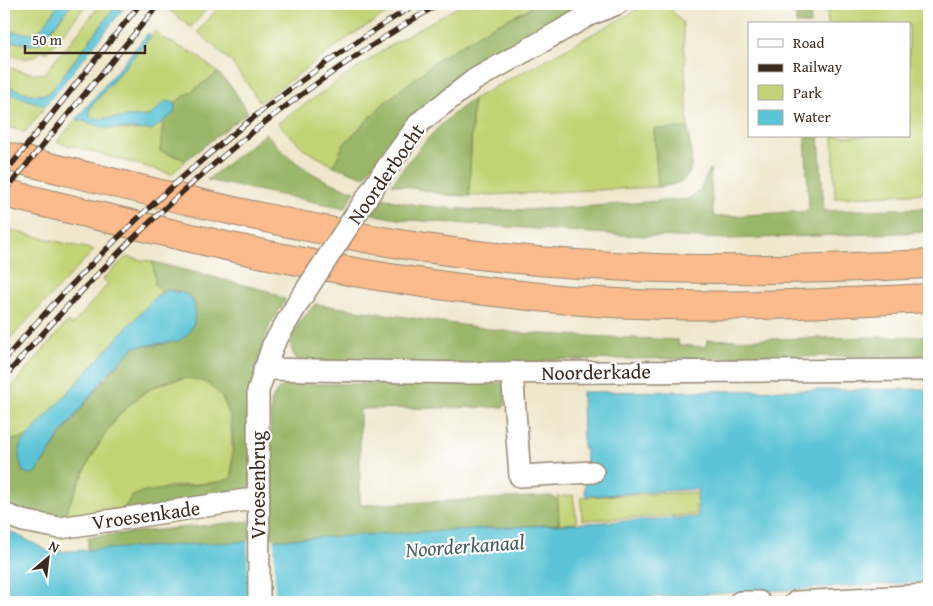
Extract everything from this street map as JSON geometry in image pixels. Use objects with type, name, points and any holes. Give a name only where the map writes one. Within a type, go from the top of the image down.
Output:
[{"type":"highway","points":[[4,156],[278,221],[395,243],[476,254],[560,263],[700,270],[929,264]]},
{"type":"highway","points":[[4,193],[340,270],[541,297],[707,305],[788,305],[929,298]]},
{"type":"street","name":"Noorderbocht","points":[[264,370],[273,345],[299,301],[381,176],[420,122],[474,80],[589,15],[616,4]]},
{"type":"street","name":"Noorderkade","points":[[264,370],[512,372],[929,370]]},
{"type":"street","name":"Vroesenbrug","points":[[259,602],[258,391],[264,370]]},
{"type":"street","points":[[512,372],[520,476],[593,472]]},
{"type":"street","name":"Vroesenkade","points":[[4,514],[23,521],[60,528],[259,498]]},
{"type":"street","points":[[796,602],[929,595]]},
{"type":"street","points":[[740,602],[759,602]]},
{"type":"green space","points":[[4,4],[66,4],[38,37],[4,36]]},
{"type":"green space","points":[[72,4],[87,4],[47,53],[42,50],[30,58],[4,54],[4,40],[32,45],[43,40]]},
{"type":"green space","points":[[101,4],[120,4],[125,8],[122,11],[116,6],[50,92],[40,95],[4,85],[4,67],[35,74],[45,73]]},
{"type":"green space","points":[[162,4],[211,4],[191,27]]},
{"type":"green space","points":[[221,4],[402,4],[355,33],[260,102],[232,63],[198,32]]},
{"type":"green space","points":[[463,4],[538,4],[486,30],[443,56],[383,104],[343,145],[334,166],[305,150],[278,123],[394,43]]},
{"type":"green space","points":[[538,4],[601,4],[421,110],[389,141],[364,177],[334,166],[343,145],[383,104],[443,56],[486,30]]},
{"type":"green space","points":[[660,4],[669,7],[683,23],[688,128],[654,130],[658,187],[469,196],[473,99],[644,6]]},
{"type":"green space","points":[[795,4],[809,4],[811,22],[796,22]]},
{"type":"green space","points":[[827,4],[929,4],[929,193],[835,198],[833,138],[910,138],[910,22],[828,22]]},
{"type":"green space","points":[[155,31],[162,38],[195,54],[218,73],[175,103],[166,101],[150,116],[93,119],[90,116],[90,108]]},
{"type":"green space","points":[[218,73],[232,87],[248,112],[186,160],[160,151],[163,122],[174,113],[175,103]]},
{"type":"green space","points":[[4,92],[46,106],[25,132],[4,126]]},
{"type":"green space","points":[[473,99],[469,196],[447,195],[392,184],[429,137],[449,117]]},
{"type":"green space","points":[[76,119],[120,130],[143,129],[163,122],[160,151],[186,160],[172,174],[57,142]]},
{"type":"green space","points":[[688,128],[691,169],[688,176],[672,185],[658,187],[654,129]]},
{"type":"green space","points":[[266,133],[285,153],[306,169],[330,182],[355,191],[345,208],[207,180]]},
{"type":"green space","points":[[805,138],[819,138],[824,211],[929,208],[929,232],[731,239],[621,235],[397,219],[372,214],[382,198],[418,205],[455,209],[494,210],[574,207],[688,199],[700,190],[710,169],[713,214],[715,217],[807,211],[809,208]]},
{"type":"green space","points":[[4,229],[94,250],[4,345]]},
{"type":"green space","points":[[126,257],[153,262],[155,285],[162,292],[155,297],[27,437],[4,442],[4,396],[67,322],[72,325],[108,284],[103,279]]},
{"type":"green space","points":[[153,262],[268,291],[286,300],[270,324],[255,369],[249,497],[121,513],[131,497],[141,492],[219,482],[232,478],[233,431],[227,406],[218,392],[207,384],[195,379],[182,379],[168,381],[155,386],[142,394],[119,415],[91,457],[63,518],[21,512],[4,503],[4,442],[27,437],[20,450],[23,472],[36,473],[82,408],[134,347],[165,344],[195,304],[181,292],[162,292],[155,285]]},
{"type":"green space","points":[[315,304],[518,333],[678,340],[678,345],[706,347],[707,340],[929,336],[929,355],[543,360],[542,365],[302,364],[291,348],[291,341],[297,326]]},
{"type":"green space","points":[[185,378],[202,381],[215,389],[223,400],[231,430],[232,478],[219,482],[166,487],[121,513],[63,518],[96,449],[118,417],[150,389]]},
{"type":"green space","points":[[506,383],[505,406],[503,407],[360,409],[360,504],[551,496],[558,500],[559,524],[271,541],[271,404],[274,395],[281,388],[293,384]]},
{"type":"green space","points":[[695,492],[696,515],[582,520],[581,497]]},
{"type":"green space","points":[[573,495],[577,523],[559,524],[557,497]]},
{"type":"green space","points":[[250,521],[250,542],[88,551],[88,537]]},
{"type":"water","points":[[59,4],[72,4],[40,43],[32,45],[4,40],[4,30],[26,33],[38,31]]},
{"type":"water","points":[[116,6],[122,11],[46,106],[4,92],[4,85],[40,95],[50,92]]},
{"type":"water","points":[[148,33],[151,36],[90,108],[90,116],[93,119],[150,116],[166,101],[175,103],[174,113],[152,130],[106,128],[76,119]]},
{"type":"water","points":[[168,290],[187,294],[195,304],[194,323],[189,333],[179,341],[134,347],[105,377],[60,435],[36,473],[23,472],[19,458],[20,445],[155,297]]},
{"type":"water","name":"Noorderkanaal","points":[[929,389],[929,582],[567,602],[4,602],[4,528],[50,552],[698,517],[697,489],[587,496],[585,493],[586,448],[583,448],[582,392]]},
{"type":"pier","points":[[124,9],[124,12],[48,107],[44,108]]},
{"type":"pier","points":[[146,31],[149,31],[74,121],[74,118]]},
{"type":"pier","points":[[274,538],[275,602],[248,602],[248,540]]},
{"type":"railway","points":[[4,174],[140,4]]},
{"type":"railway","points":[[4,192],[159,4]]},
{"type":"railway","points":[[4,360],[96,259],[145,211],[196,166],[302,80],[416,4]]},
{"type":"railway","points":[[4,378],[102,270],[153,219],[205,172],[259,127],[316,84],[376,43],[439,4]]}]
